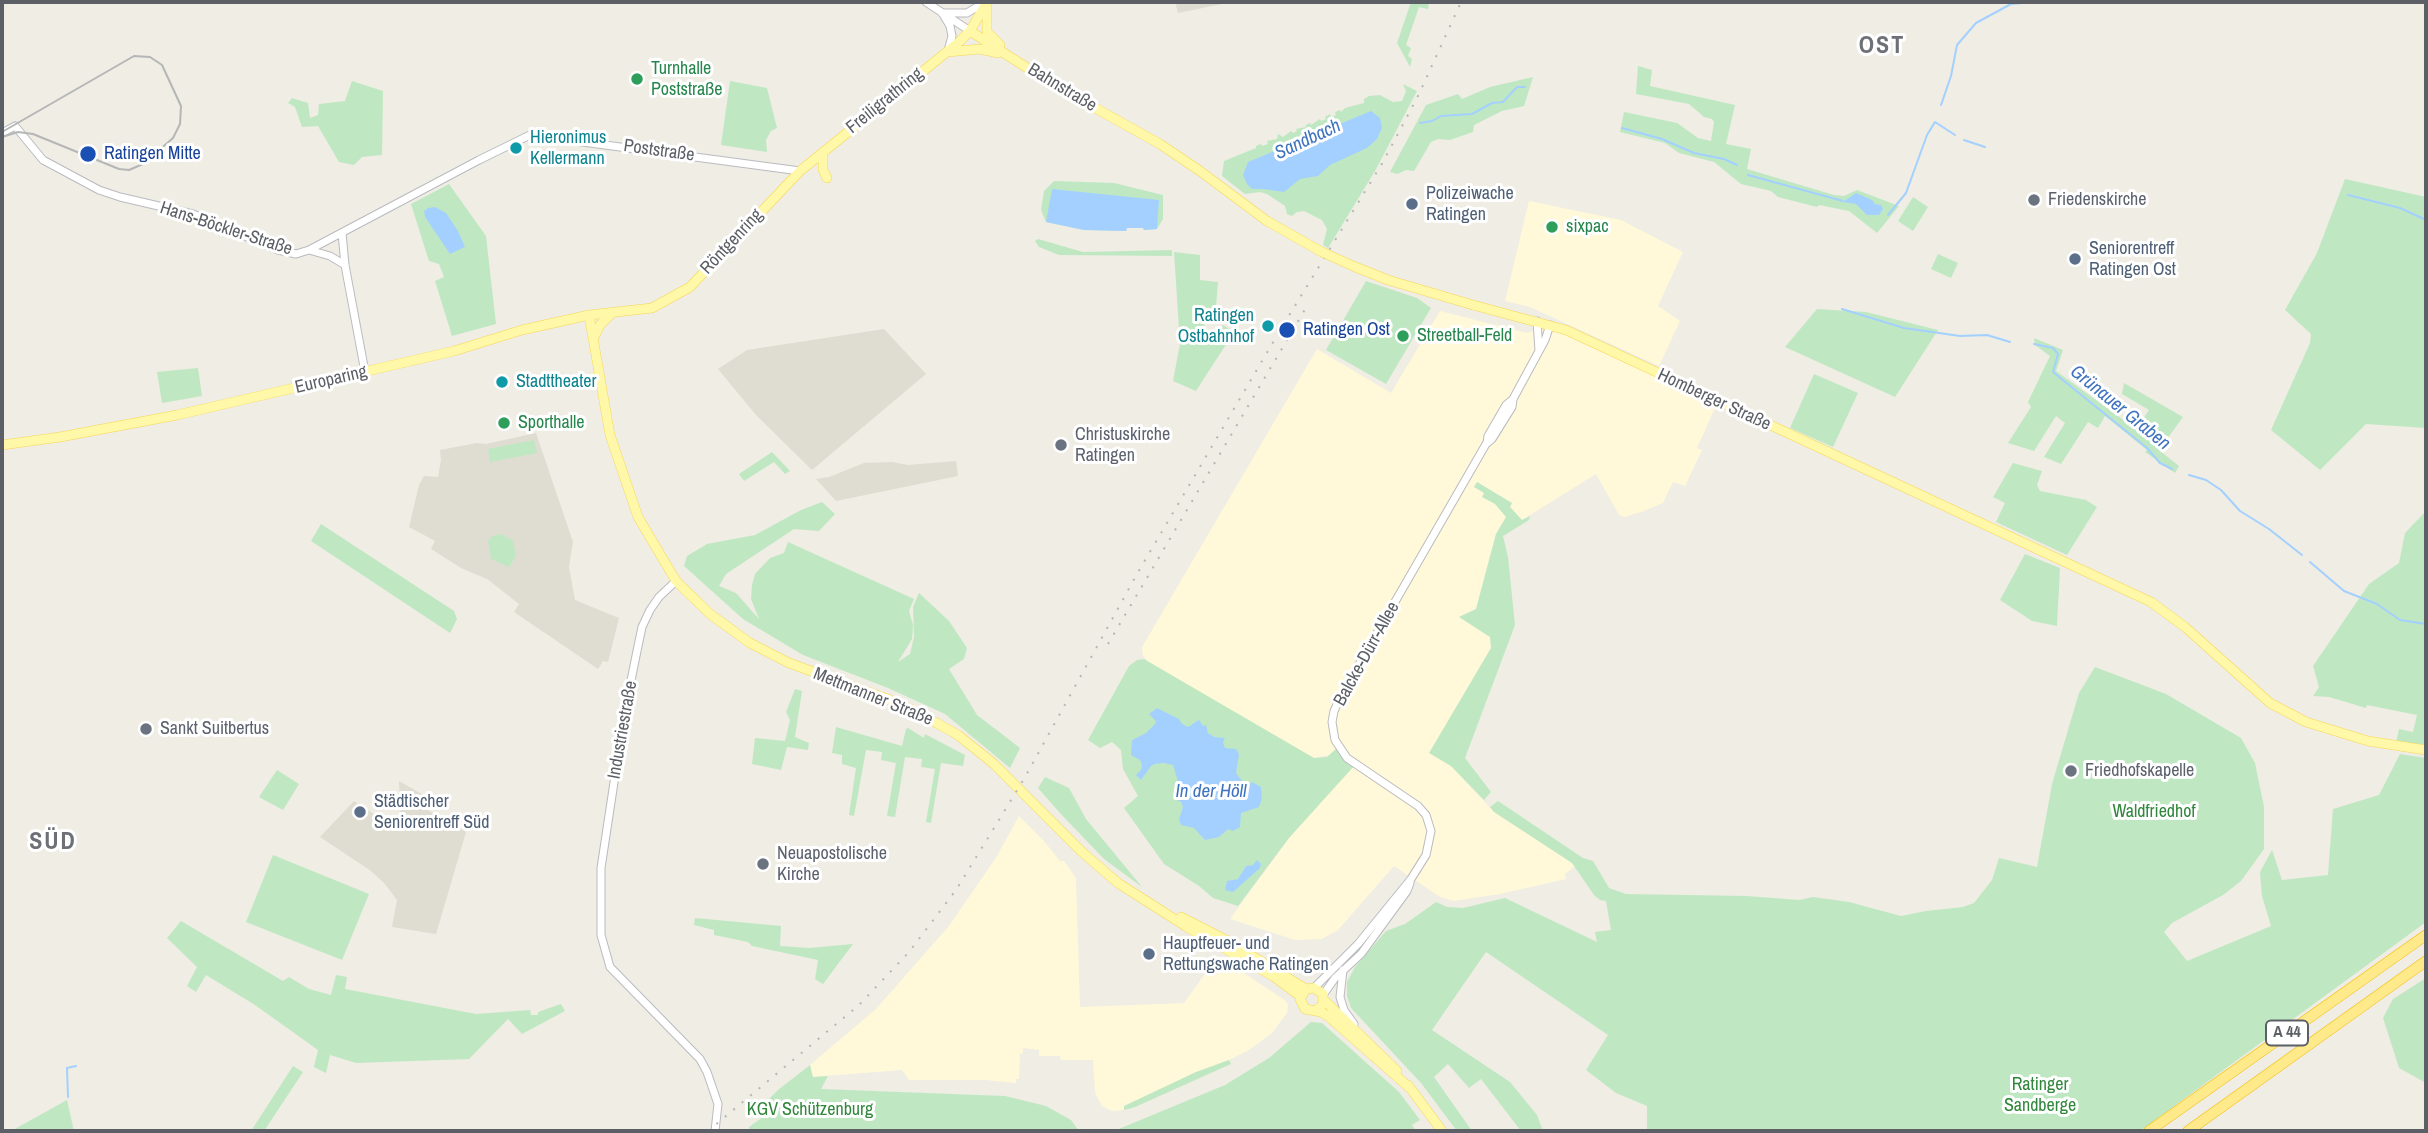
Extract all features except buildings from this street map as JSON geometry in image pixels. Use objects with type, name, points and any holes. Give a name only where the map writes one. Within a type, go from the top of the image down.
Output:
[{"type":"highway","name":"A 44","points":[[2149,1131],[2426,935]]},
{"type":"highway","name":"A 44","points":[[2188,1131],[2426,961]]},
{"type":"main road","name":"Freiligrathring","points":[[800,171],[947,52],[970,31],[987,2]]},
{"type":"main road","points":[[987,2],[987,32],[1010,56]]},
{"type":"main road","name":"Bahnstraße","points":[[970,31],[1052,84],[1160,144],[1200,171]]},
{"type":"main road","points":[[947,52],[980,49],[1010,56]]},
{"type":"main road","points":[[823,152],[823,170],[827,178]]},
{"type":"main road","name":"Röntgenring","points":[[658,304],[690,286],[800,171]]},
{"type":"main road","name":"Homberger Straße","points":[[1200,171],[1239,202],[1283,231],[1353,266],[1400,284],[1538,321],[1582,337],[2151,602],[2185,627],[2270,703],[2306,722],[2368,741],[2426,750]]},
{"type":"main road","name":"Europaring","points":[[2,445],[177,415],[454,351],[522,330],[589,315],[652,308],[658,304]]},
{"type":"main road","points":[[593,339],[600,325],[613,312]]},
{"type":"main road","points":[[589,315],[610,435],[625,482],[638,517],[676,581]]},
{"type":"main road","name":"Mettmanner Straße","points":[[676,581],[710,614],[750,643],[789,663],[917,712],[958,735],[994,764],[1090,860],[1118,883],[1273,976],[1307,991]]},
{"type":"main road","name":"Mettmanner Straße","points":[[1157,907],[1228,941],[1307,991]]},
{"type":"main road","points":[[1411,1089],[1328,1016],[1308,1011],[1302,1006],[1307,991],[1324,998],[1380,1053],[1411,1089],[1442,1131]]},
{"type":"main road","points":[[1316,1011],[1322,1006],[1324,998]]},
{"type":"street","name":"Bahnstraße","points":[[926,2],[970,31]]},
{"type":"street","points":[[941,13],[967,13],[987,2]]},
{"type":"street","points":[[941,13],[950,26],[952,36],[947,52]]},
{"type":"street","name":"Hans-Böckler-Straße","points":[[2,133],[15,126],[43,160],[99,190],[193,214],[278,250],[296,254],[309,250],[519,140]]},
{"type":"street","name":"Poststraße","points":[[519,140],[530,135],[542,135],[800,171]]},
{"type":"street","points":[[342,233],[345,265],[365,372]]},
{"type":"street","points":[[309,250],[330,256],[345,265]]},
{"type":"street","points":[[1538,321],[1539,351]]},
{"type":"street","name":"Balcke-Dürr-Allee","points":[[1324,998],[1343,970],[1372,939],[1407,891],[1430,843],[1431,831],[1428,819],[1418,806],[1347,758],[1335,740],[1332,723],[1334,711],[1348,682],[1486,444],[1512,407],[1513,399],[1547,337],[1550,325]]},
{"type":"street","name":"Industriestraße","points":[[676,581],[659,597],[642,627],[625,710],[601,868],[601,935],[610,967],[700,1059],[718,1104],[715,1131]]},
{"type":"street","name":"Balcke-Dürr-Allee","points":[[1307,991],[1359,944],[1411,879]]},
{"type":"street","points":[[1343,970],[1340,997],[1344,1010],[1380,1053]]},
{"type":"shaded area","points":[[1175,2],[1226,2],[1227,3],[1178,13]]},
{"type":"shaded area","points":[[1529,201],[1621,220],[1683,252],[1658,306],[1680,321],[1659,366],[1530,307],[1505,301]]},
{"type":"shaded area","points":[[1440,311],[1527,333],[1550,325],[1718,401],[1697,448],[1702,450],[1685,486],[1673,482],[1663,503],[1644,511],[1624,517],[1619,515],[1596,474],[1522,520],[1510,507],[1512,503],[1477,482],[1474,487],[1485,493],[1483,497],[1495,504],[1506,517],[1496,534],[1476,609],[1459,617],[1490,637],[1491,648],[1430,753],[1451,766],[1494,812],[1572,863],[1575,866],[1565,874],[1566,879],[1454,901],[1440,897],[1394,866],[1338,930],[1322,939],[1295,940],[1230,919],[1289,838],[1354,765],[1330,755],[1314,758],[1150,664],[1143,656],[1142,647],[1317,349],[1391,393]]},
{"type":"shaded area","points":[[884,329],[926,374],[812,470],[756,415],[718,369],[747,350]]},
{"type":"shaded area","points":[[536,433],[573,542],[569,567],[575,600],[619,618],[608,662],[603,661],[598,669],[514,612],[519,604],[487,579],[461,568],[431,549],[435,541],[409,527],[419,485],[424,476],[438,477],[440,450],[477,443],[486,444]]},
{"type":"shaded area","points":[[956,461],[958,476],[836,501],[816,479],[829,477],[864,463],[892,462],[908,465]]},
{"type":"shaded area","points":[[399,781],[427,797],[421,806],[466,832],[436,934],[392,927],[397,900],[385,884],[371,871],[320,837],[354,801],[389,824],[401,824]]},
{"type":"shaded area","points":[[1019,816],[1060,861],[1064,861],[1076,878],[1080,1007],[1184,1003],[1218,956],[1286,1001],[1287,1013],[1272,1033],[1249,1050],[1125,1106],[1124,1110],[1112,1111],[1102,1106],[1095,1093],[1093,1060],[1061,1060],[1060,1056],[1039,1056],[1039,1050],[1023,1048],[1023,1053],[1020,1054],[1019,1079],[1016,1079],[1016,1083],[985,1080],[909,1080],[902,1070],[812,1077],[810,1065],[876,1009],[949,926],[997,856]]},
{"type":"green space","points":[[1411,2],[1429,2],[1428,9],[1419,7],[1406,45],[1411,48],[1408,56],[1412,59],[1410,67],[1397,43]]},
{"type":"green space","points":[[1638,66],[1652,70],[1650,86],[1735,105],[1726,144],[1751,149],[1747,169],[1834,195],[1844,196],[1857,190],[1899,206],[1877,233],[1849,211],[1819,205],[1817,207],[1778,197],[1771,191],[1741,184],[1714,162],[1679,153],[1665,143],[1620,132],[1624,112],[1677,123],[1698,138],[1711,141],[1714,122],[1689,104],[1636,94]]},
{"type":"green space","points":[[1533,77],[1524,106],[1502,111],[1474,125],[1473,132],[1450,140],[1438,139],[1431,142],[1414,171],[1406,170],[1397,174],[1390,172],[1426,105],[1458,94],[1462,99],[1490,87]]},
{"type":"green space","points":[[352,81],[383,91],[382,155],[362,157],[354,165],[339,162],[318,126],[302,127],[295,107],[288,103],[292,98],[308,103],[310,118],[318,115],[319,104],[345,101]]},
{"type":"green space","points":[[730,81],[767,88],[777,128],[771,131],[766,140],[767,152],[721,145]]},
{"type":"green space","points":[[1403,84],[1417,91],[1375,171],[1328,248],[1323,245],[1327,229],[1322,220],[1304,211],[1292,216],[1287,214],[1285,206],[1267,194],[1245,194],[1222,176],[1224,161],[1261,144],[1268,144],[1267,141],[1277,139],[1278,134],[1283,137],[1310,123],[1311,125],[1320,119],[1326,119],[1330,114],[1331,117],[1336,115],[1335,112],[1364,103],[1364,99],[1369,96],[1380,95],[1393,102],[1402,101],[1406,91]]},
{"type":"green space","points":[[2345,179],[2426,197],[2426,428],[2366,424],[2320,470],[2271,430],[2310,343],[2311,334],[2285,310],[2317,253]]},
{"type":"green space","points":[[1054,181],[1114,183],[1163,195],[1163,219],[1157,229],[1127,228],[1126,231],[1084,230],[1046,222],[1041,210],[1044,191]]},
{"type":"green space","points":[[449,184],[486,236],[496,324],[452,336],[435,281],[444,277],[439,264],[429,261],[411,204]]},
{"type":"green space","points":[[1913,197],[1928,207],[1913,231],[1898,221]]},
{"type":"green space","points":[[1038,239],[1083,252],[1172,250],[1172,256],[1059,255],[1039,247],[1035,241]]},
{"type":"green space","points":[[1174,252],[1200,255],[1200,280],[1218,282],[1216,307],[1203,314],[1205,329],[1217,336],[1223,325],[1234,332],[1196,391],[1173,381],[1180,344]]},
{"type":"green space","points":[[1938,254],[1958,263],[1951,278],[1931,269]]},
{"type":"green space","points":[[1366,281],[1417,298],[1431,308],[1386,384],[1326,350]]},
{"type":"green space","points":[[1817,309],[1866,312],[1938,330],[1895,397],[1785,347]]},
{"type":"green space","points":[[2034,338],[2063,350],[2056,371],[2136,429],[2149,410],[2122,394],[2124,383],[2183,417],[2159,450],[2179,466],[2175,473],[2145,452],[2147,450],[2105,416],[2098,428],[2088,422],[2061,464],[2044,457],[2065,423],[2056,416],[2034,451],[2008,443],[2031,407],[2028,402],[2050,356],[2035,345]]},
{"type":"green space","points":[[198,368],[202,396],[162,403],[157,372]]},
{"type":"green space","points":[[1814,374],[1858,393],[1833,447],[1790,428]]},
{"type":"green space","points":[[534,440],[537,453],[490,462],[488,449]]},
{"type":"green space","points":[[772,452],[790,471],[785,474],[774,462],[744,481],[739,474]]},
{"type":"green space","points":[[2013,463],[2042,471],[2037,485],[2040,491],[2086,500],[2097,507],[2067,555],[1996,522],[2005,503],[1993,497]]},
{"type":"green space","points":[[1477,482],[1512,503],[1510,507],[1522,520],[1530,516],[1529,520],[1503,536],[1508,557],[1515,625],[1465,758],[1491,792],[1484,800],[1451,766],[1429,753],[1491,648],[1490,637],[1459,617],[1476,609],[1496,534],[1506,517],[1495,504],[1482,497],[1484,493],[1474,487]]},
{"type":"green space","points":[[822,502],[835,514],[819,531],[794,529],[726,574],[719,586],[736,593],[759,619],[751,599],[755,574],[770,558],[784,553],[788,542],[914,599],[909,611],[913,625],[912,639],[898,662],[910,654],[914,637],[913,607],[919,593],[949,621],[967,648],[964,659],[949,669],[977,715],[1020,748],[1010,768],[945,714],[888,688],[803,655],[743,619],[684,566],[687,556],[707,544],[755,535],[801,510]]},
{"type":"green space","points":[[2426,511],[2426,744],[2415,746],[2396,743],[2399,729],[2413,732],[2417,715],[2367,705],[2366,708],[2329,697],[2313,696],[2319,687],[2313,666],[2369,584],[2399,563],[2405,533]]},
{"type":"green space","points":[[321,524],[454,611],[457,619],[450,633],[311,541]]},
{"type":"green space","points":[[503,534],[513,540],[516,556],[509,567],[491,559],[488,541],[492,536]]},
{"type":"green space","points":[[2025,554],[2060,568],[2057,626],[2032,621],[2000,600]]},
{"type":"green space","points":[[1144,659],[1314,758],[1327,757],[1338,747],[1355,765],[1289,838],[1238,906],[1213,898],[1164,864],[1124,808],[1138,796],[1123,769],[1121,750],[1112,742],[1100,748],[1088,740],[1129,666]]},
{"type":"green space","points":[[2095,667],[2166,694],[2241,738],[2255,763],[2264,807],[2264,849],[2241,881],[2223,895],[2172,923],[2164,932],[2187,961],[2271,926],[2262,896],[2260,872],[2272,850],[2282,880],[2328,875],[2333,809],[2379,795],[2400,754],[2426,758],[2426,922],[2140,1131],[1647,1131],[1647,1106],[1616,1093],[1586,1070],[1608,1035],[1486,952],[1432,1030],[1510,1082],[1537,1115],[1543,1131],[1521,1131],[1481,1079],[1469,1088],[1448,1064],[1434,1077],[1472,1131],[1457,1131],[1421,1083],[1351,1008],[1347,996],[1347,982],[1355,967],[1386,931],[1405,924],[1436,902],[1447,907],[1463,908],[1505,898],[1597,942],[1595,932],[1611,930],[1606,901],[1594,895],[1572,863],[1494,812],[1490,807],[1498,801],[1583,858],[1593,861],[1609,888],[1626,894],[1747,896],[1799,900],[1813,897],[1849,902],[1901,916],[1974,903],[1992,880],[1999,858],[2037,867],[2052,784],[2079,693]]},
{"type":"green space","points":[[795,689],[802,691],[795,737],[809,743],[808,750],[787,747],[781,770],[752,764],[755,738],[785,741],[790,720],[786,712]]},
{"type":"green space","points":[[836,727],[902,746],[908,728],[924,738],[925,734],[965,755],[963,766],[941,763],[931,823],[926,822],[935,769],[921,767],[922,759],[905,757],[895,817],[887,816],[896,763],[881,760],[882,752],[866,750],[854,816],[849,815],[856,768],[842,764],[842,755],[832,753]]},
{"type":"green space","points":[[277,770],[299,784],[283,810],[259,797]]},
{"type":"green space","points":[[1045,777],[1069,788],[1086,819],[1142,887],[1104,859],[1060,813],[1038,788]]},
{"type":"green space","points":[[273,855],[369,894],[342,960],[246,922]]},
{"type":"green space","points":[[695,918],[781,926],[780,946],[809,948],[853,944],[823,984],[815,979],[818,960],[714,935],[714,930],[694,925]]},
{"type":"green space","points":[[181,921],[283,981],[289,977],[309,989],[331,995],[336,975],[347,977],[345,989],[476,1014],[530,1010],[531,1015],[538,1015],[538,1012],[561,1004],[565,1011],[522,1034],[508,1019],[469,1059],[356,1063],[330,1055],[326,1073],[314,1067],[318,1050],[255,1005],[206,975],[196,992],[187,986],[197,967],[167,938]]},
{"type":"green space","points":[[2426,978],[2426,1083],[2399,1068],[2383,1018],[2393,999]]},
{"type":"green space","points":[[1311,1022],[1322,1023],[1399,1092],[1420,1120],[1412,1125],[1416,1131],[1114,1131],[1225,1085],[1269,1058]]},
{"type":"green space","points":[[1229,1060],[1231,1064],[1124,1110],[1124,1106],[1196,1072]]},
{"type":"green space","name":"KGV Schützenburg","points":[[810,1065],[813,1077],[828,1076],[821,1089],[1005,1096],[1046,1106],[1071,1120],[1079,1131],[749,1131],[749,1127],[763,1117],[759,1109]]},
{"type":"green space","points":[[293,1066],[303,1072],[264,1131],[251,1131]]},
{"type":"green space","points":[[67,1100],[74,1131],[12,1131],[13,1130]]},
{"type":"water","points":[[1371,111],[1380,118],[1382,128],[1377,139],[1367,148],[1330,165],[1318,176],[1300,179],[1284,192],[1252,189],[1247,184],[1243,175],[1248,162]]},
{"type":"water","points":[[1052,189],[1159,200],[1157,229],[1084,230],[1046,222]]},
{"type":"water","points":[[1856,193],[1881,205],[1883,209],[1879,215],[1867,215],[1856,204],[1843,202]]},
{"type":"water","points":[[435,207],[446,213],[465,247],[450,254],[425,217],[424,211]]},
{"type":"water","name":"In der Höll","points":[[1157,708],[1179,719],[1188,727],[1199,720],[1203,726],[1206,725],[1208,733],[1214,737],[1225,738],[1225,748],[1236,749],[1239,754],[1236,773],[1244,784],[1252,782],[1261,787],[1262,798],[1259,807],[1241,813],[1240,827],[1233,831],[1228,829],[1219,837],[1205,840],[1194,828],[1181,825],[1179,819],[1183,807],[1177,800],[1180,788],[1173,765],[1155,764],[1141,780],[1136,775],[1142,765],[1140,760],[1131,755],[1132,740],[1146,733],[1155,724],[1156,721],[1149,714]]},
{"type":"water","points":[[1257,860],[1261,864],[1260,868],[1233,892],[1225,890],[1227,881],[1238,879],[1246,866],[1253,865]]},
{"type":"waterway","points":[[1941,105],[1951,76],[1957,45],[1976,23],[2011,4],[2032,2]]},
{"type":"waterway","name":"Sandbach","points":[[1420,123],[1441,116],[1472,114],[1492,103],[1503,102],[1517,87],[1525,87]]},
{"type":"waterway","points":[[1888,215],[1906,193],[1927,135],[1935,122],[1955,135]]},
{"type":"waterway","name":"Sandbach","points":[[1622,128],[1737,165]]},
{"type":"waterway","points":[[1964,140],[1985,147]]},
{"type":"waterway","name":"Sandbach","points":[[1748,175],[1843,201]]},
{"type":"waterway","points":[[2348,195],[2400,208],[2426,220]]},
{"type":"waterway","name":"Grünauer Graben","points":[[1842,309],[1904,328],[1960,336],[1987,335],[2010,342]]},
{"type":"waterway","name":"Grünauer Graben","points":[[2034,344],[2053,348],[2058,354],[2053,372],[2147,448],[2160,463],[2172,469]]},
{"type":"waterway","name":"Grünauer Graben","points":[[2189,475],[2206,480],[2221,490],[2240,511],[2269,529],[2302,555]]},
{"type":"waterway","name":"Grünauer Graben","points":[[2310,562],[2344,591],[2377,604],[2400,620],[2426,624]]},
{"type":"waterway","points":[[68,1097],[67,1068],[76,1066]]},
{"type":"tram line","points":[[2,132],[134,56],[150,57],[162,65],[181,106],[180,124],[173,138],[143,164],[129,170],[119,169],[33,134],[18,132],[2,137]]},
{"type":"railway","points":[[708,1131],[859,1005],[909,952],[956,890],[1024,779],[1137,574],[1282,327],[1383,162],[1419,94],[1461,2]]},
{"type":"railway","points":[[1108,644],[1307,306]]},
{"type":"place","name":"Turnhalle Poststraße","points":[[637,79]]},
{"type":"place","name":"Hieronimus Kellermann","points":[[516,148]]},
{"type":"place","name":"Ratingen Mitte","points":[[88,154]]},
{"type":"place","name":"Friedenskirche","points":[[2034,200]]},
{"type":"place","name":"Polizeiwache Ratingen","points":[[1412,204]]},
{"type":"place","name":"sixpac","points":[[1552,227]]},
{"type":"place","name":"Seniorentreff Ratingen Ost","points":[[2075,259]]},
{"type":"place","name":"Ratingen Ostbahnhof","points":[[1268,326]]},
{"type":"place","name":"Ratingen Ost","points":[[1287,330]]},
{"type":"place","name":"Streetball-Feld","points":[[1403,336]]},
{"type":"place","name":"Stadttheater","points":[[502,382]]},
{"type":"place","name":"Sporthalle","points":[[504,423]]},
{"type":"place","name":"Christuskirche Ratingen","points":[[1061,445]]},
{"type":"place","name":"Sankt Suitbertus","points":[[146,729]]},
{"type":"place","name":"Friedhofskapelle","points":[[2071,771]]},
{"type":"place","name":"Städtischer Seniorentreff Süd","points":[[360,812]]},
{"type":"place","name":"Neuapostolische Kirche","points":[[763,864]]},
{"type":"place","name":"Hauptfeuer- und Rettungswache Ratingen","points":[[1149,954]]},
{"type":"district","name":"OST","points":[[1882,47]]},
{"type":"district","name":"SÜD","points":[[53,843]]},
{"type":"park label","name":"Waldfriedhof","points":[[2154,812]]},
{"type":"park label","name":"Ratinger Sandberge","points":[[2040,1095]]}]
